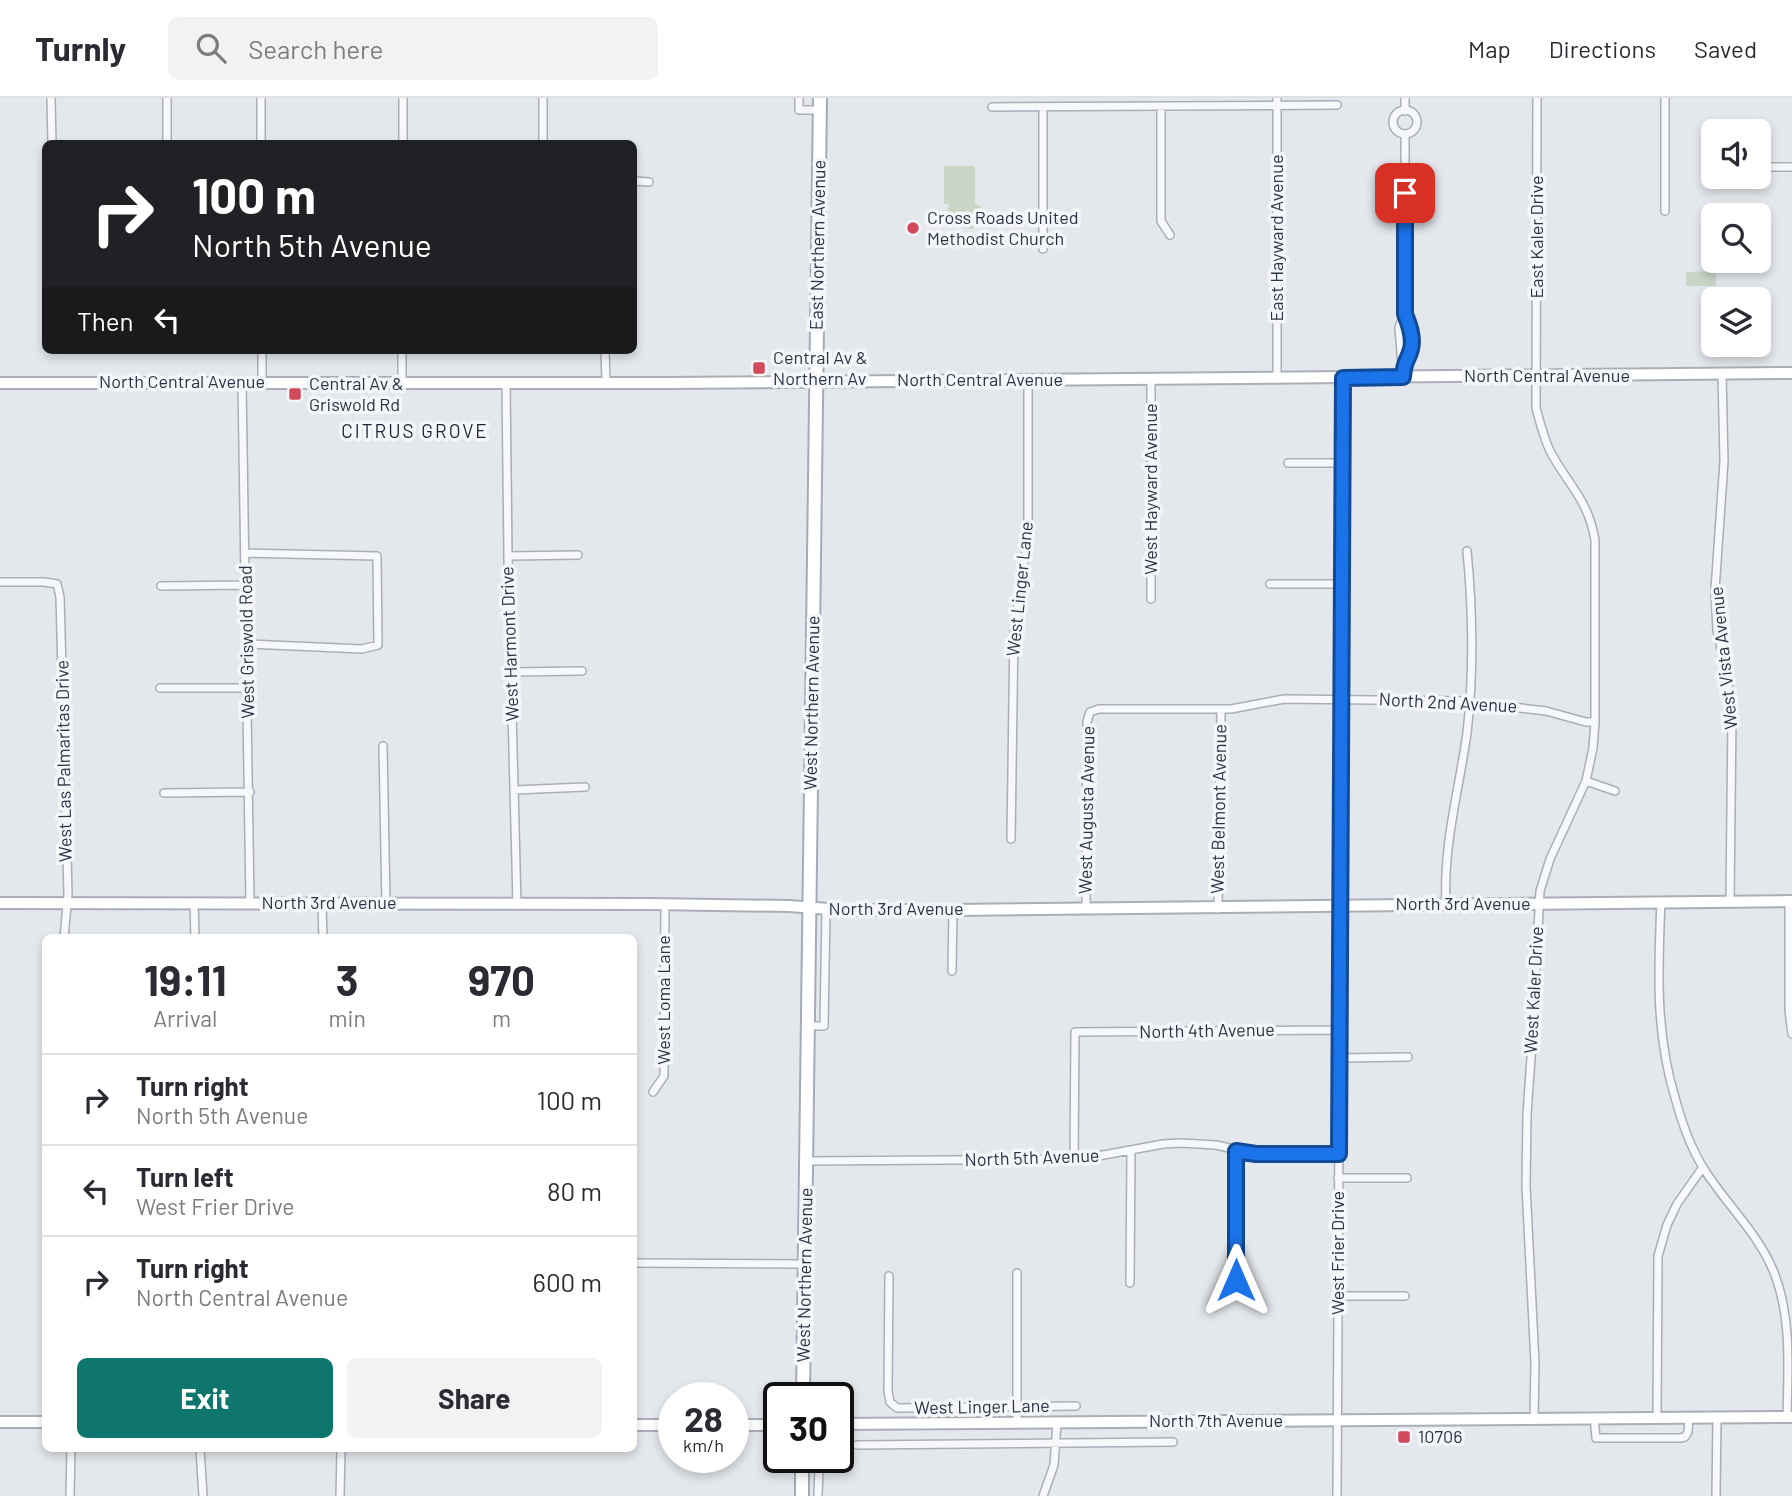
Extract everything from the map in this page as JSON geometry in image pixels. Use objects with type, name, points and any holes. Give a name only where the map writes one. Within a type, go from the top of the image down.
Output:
[{"type":"main road","name":"East Northern Avenue","points":[[816,381],[820,104]]},
{"type":"main road","name":"North Central Avenue","points":[[0,383],[1028,381],[1792,373]]},
{"type":"main road","name":"West Northern Avenue","points":[[803,1382],[816,381]]},
{"type":"main road","name":"North 3rd Avenue","points":[[0,903],[665,905],[953,910],[1086,907],[1126,910],[1446,903],[1539,905],[1791,901]]},
{"type":"main road","name":"North 7th Avenue","points":[[854,1424],[1790,1417]]},
{"type":"main road","points":[[0,1422],[42,1422]]},
{"type":"main road","points":[[637,1425],[658,1425]]},
{"type":"main road","points":[[802,1473],[802,1496]]},
{"type":"street","points":[[51,98],[52,140]]},
{"type":"street","points":[[167,98],[167,140]]},
{"type":"street","points":[[261,98],[261,140]]},
{"type":"street","points":[[403,98],[403,140]]},
{"type":"street","points":[[543,98],[543,140]]},
{"type":"street","name":"East Northern Avenue","points":[[799,98],[799,110],[820,104]]},
{"type":"street","points":[[1405,98],[1405,111]]},
{"type":"street","name":"East Kaler Drive","points":[[1536,376],[1537,98]]},
{"type":"street","points":[[1665,98],[1665,211]]},
{"type":"street","points":[[992,107],[1153,102],[1161,107],[1277,102],[1337,105]]},
{"type":"street","name":"East Hayward Avenue","points":[[1277,102],[1277,379]]},
{"type":"street","points":[[1043,107],[1043,249]]},
{"type":"street","points":[[1161,107],[1161,221],[1170,235]]},
{"type":"street","points":[[1405,111],[1414,114],[1417,120],[1412,132],[1405,134],[1394,127],[1393,120],[1396,114],[1405,111]]},
{"type":"street","points":[[1403,377],[1404,362],[1399,349],[1399,328],[1405,314],[1405,134]]},
{"type":"street","points":[[1771,167],[1792,167]]},
{"type":"street","points":[[637,181],[649,182]]},
{"type":"street","points":[[262,354],[262,382]]},
{"type":"street","points":[[402,354],[402,382]]},
{"type":"street","points":[[605,354],[606,383]]},
{"type":"street","name":"West Vista Avenue","points":[[1722,374],[1724,461],[1715,590],[1717,630],[1732,716],[1730,900]]},
{"type":"street","name":"West Kaler Drive","points":[[1534,1418],[1535,1363],[1526,1186],[1526,1126],[1539,905],[1543,878],[1550,859],[1586,781],[1595,722],[1595,540],[1589,511],[1550,451],[1536,408],[1536,376]]},
{"type":"street","name":"West Frier Drive","points":[[1337,1496],[1343,378]]},
{"type":"street","name":"West Hayward Avenue","points":[[1150,599],[1151,379]]},
{"type":"street","name":"West Linger Lane","points":[[1011,839],[1014,630],[1028,549],[1028,381]]},
{"type":"street","name":"West Griswold Road","points":[[242,382],[250,903]]},
{"type":"street","name":"West Harmont Drive","points":[[506,383],[517,904]]},
{"type":"street","points":[[1288,463],[1342,463]]},
{"type":"street","points":[[1446,903],[1447,852],[1470,701],[1472,625],[1467,551]]},
{"type":"street","points":[[245,553],[377,556],[378,645],[362,649],[247,644]]},
{"type":"street","points":[[508,556],[578,555]]},
{"type":"street","name":"West Las Palmaritas Drive","points":[[0,582],[57,584],[60,597],[68,903],[64,934]]},
{"type":"street","points":[[161,586],[246,584]]},
{"type":"street","points":[[1270,584],[1342,584]]},
{"type":"street","points":[[512,673],[582,671]]},
{"type":"street","points":[[160,688],[248,688]]},
{"type":"street","name":"North 2nd Avenue","points":[[1090,712],[1099,709],[1221,709],[1284,699],[1341,698],[1470,701],[1546,711],[1595,722]]},
{"type":"street","name":"West Belmont Avenue","points":[[1218,909],[1221,709]]},
{"type":"street","name":"West Augusta Avenue","points":[[1086,907],[1087,722],[1090,712]]},
{"type":"street","points":[[383,746],[386,904]]},
{"type":"street","points":[[1586,781],[1615,791]]},
{"type":"street","points":[[514,790],[585,787]]},
{"type":"street","points":[[164,793],[250,792]]},
{"type":"street","points":[[1661,901],[1661,1044],[1676,1102],[1703,1167],[1757,1239],[1773,1269],[1784,1301],[1788,1337],[1790,1417]]},
{"type":"street","points":[[1791,901],[1789,1010],[1792,1034]]},
{"type":"street","points":[[194,902],[195,934]]},
{"type":"street","points":[[322,904],[323,934]]},
{"type":"street","name":"West Loma Lane","points":[[653,1093],[664,1076],[665,905]]},
{"type":"street","points":[[808,1026],[824,1026],[826,909]]},
{"type":"street","points":[[952,971],[953,910]]},
{"type":"street","name":"North 4th Avenue","points":[[1074,1159],[1075,1032],[1339,1030]]},
{"type":"street","points":[[1339,1058],[1408,1057]]},
{"type":"street","name":"North 5th Avenue","points":[[806,1161],[1074,1159],[1181,1143],[1216,1145],[1256,1154],[1339,1154]]},
{"type":"street","points":[[1229,1291],[1236,1280],[1236,1151]]},
{"type":"street","points":[[1130,1283],[1131,1152]]},
{"type":"street","points":[[1657,1417],[1658,1256],[1667,1225],[1677,1204],[1703,1167]]},
{"type":"street","points":[[1338,1178],[1407,1178]]},
{"type":"street","points":[[637,1263],[805,1264]]},
{"type":"street","points":[[1017,1273],[1017,1423]]},
{"type":"street","name":"West Linger Lane","points":[[889,1276],[888,1391],[890,1402],[897,1408],[1076,1406]]},
{"type":"street","points":[[1338,1296],[1405,1296]]},
{"type":"street","points":[[1716,1496],[1717,1416]]},
{"type":"street","points":[[1594,1417],[1596,1438],[1680,1438],[1685,1437],[1688,1432],[1689,1417]]},
{"type":"street","points":[[1043,1496],[1054,1465],[1057,1422]]},
{"type":"street","name":"North 7th Avenue","points":[[857,1445],[1173,1442]]},
{"type":"street","points":[[70,1496],[71,1452]]},
{"type":"street","points":[[200,1452],[203,1496]]},
{"type":"street","points":[[340,1496],[341,1452]]},
{"type":"street","points":[[818,1496],[819,1473]]},
{"type":"green space","points":[[944,166],[975,166],[975,204],[982,207],[982,214],[975,219],[973,229],[958,226],[947,216],[949,204],[944,204]]},
{"type":"green space","points":[[1686,272],[1716,273],[1716,286],[1686,286]]},
{"type":"place","name":"Cross Roads United Methodist Church","points":[[913,228]]},
{"type":"place","name":"Central Av & Northern Av","points":[[759,368]]},
{"type":"place","name":"Central Av & Griswold Rd","points":[[295,394]]},
{"type":"place","name":"10706","points":[[1404,1437]]},
{"type":"district","name":"CITRUS GROVE","points":[[415,431]]},
{"type":"route","points":[[1236,1280],[1236,1151],[1256,1154],[1339,1154],[1343,378],[1403,377],[1404,362],[1411,349],[1411,329],[1405,314],[1405,193]]}]
